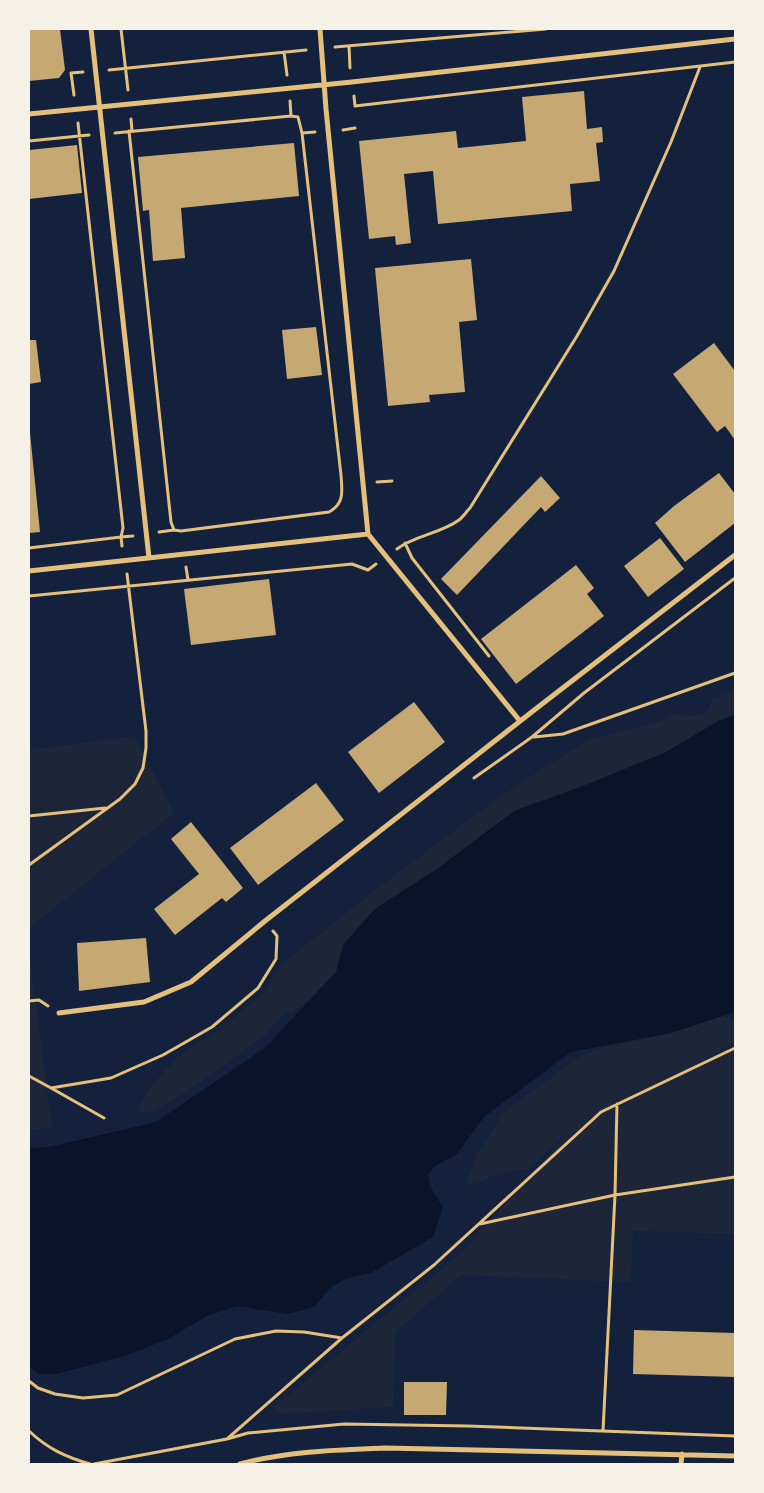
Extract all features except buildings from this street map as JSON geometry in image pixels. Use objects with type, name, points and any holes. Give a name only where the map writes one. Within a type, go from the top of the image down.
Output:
[{"type":"street","points":[[92,29],[149,558]]},
{"type":"street","points":[[320,29],[368,534],[520,721]]},
{"type":"street","points":[[29,114],[735,39]]},
{"type":"street","points":[[29,571],[368,534]]},
{"type":"street","points":[[59,1013],[144,1002],[191,982],[265,921],[735,555]]},
{"type":"street","points":[[240,1464],[292,1454],[386,1448],[735,1456]]},
{"type":"street","points":[[681,1464],[682,1454]]},
{"type":"path","points":[[121,29],[126,79]]},
{"type":"path","points":[[349,60],[350,46]]},
{"type":"path","points":[[355,106],[735,62]]},
{"type":"path","points":[[492,660],[412,558],[405,543],[460,520],[470,508],[614,271],[671,142],[700,67]]},
{"type":"path","points":[[29,548],[121,537],[123,528],[71,73]]},
{"type":"path","points":[[29,141],[291,116],[298,117],[302,133],[341,475],[342,494],[340,502],[336,508],[329,512],[181,531],[174,530],[170,522],[129,132]]},
{"type":"path","points":[[29,596],[352,564],[368,570]]},
{"type":"path","points":[[735,578],[584,693],[532,737],[563,734],[735,673]]},
{"type":"path","points":[[29,865],[120,799],[135,784],[143,768],[146,731],[128,587]]},
{"type":"path","points":[[29,816],[107,808]]},
{"type":"path","points":[[51,1088],[111,1078],[163,1055],[212,1027],[258,988],[276,959],[277,936],[265,921]]},
{"type":"path","points":[[227,1439],[342,1338],[434,1264],[480,1224],[601,1112],[735,1048]]},
{"type":"path","points":[[29,1076],[104,1118]]},
{"type":"path","points":[[603,1431],[615,1195],[617,1104]]},
{"type":"path","points":[[480,1224],[615,1195],[735,1177]]},
{"type":"path","points":[[29,1381],[38,1388],[55,1394],[83,1398],[117,1395],[235,1339],[276,1331],[304,1332],[342,1338]]},
{"type":"path","points":[[29,1431],[42,1443],[67,1457],[90,1464]]},
{"type":"shaded area","points":[[735,691],[735,715],[720,720],[664,753],[583,786],[514,811],[437,869],[375,909],[343,957],[336,972],[310,999],[292,1013],[284,1012],[268,1033],[188,1091],[156,1110],[142,1114],[139,1110],[152,1085],[175,1060],[181,1054],[216,1032],[263,994],[281,965],[375,890],[494,801],[589,740],[657,722],[675,714],[701,715],[709,709],[712,699]]},
{"type":"shaded area","points":[[735,715],[735,1012],[671,1033],[571,1052],[484,1117],[456,1155],[435,1166],[428,1175],[430,1186],[443,1208],[433,1237],[371,1273],[347,1278],[331,1287],[314,1307],[287,1314],[237,1306],[207,1316],[168,1339],[125,1356],[56,1374],[40,1374],[29,1367],[29,1148],[49,1147],[156,1122],[265,1048],[336,972],[343,945],[375,909],[437,869],[514,811],[583,786],[664,753],[720,720]]},
{"type":"shaded area","points":[[135,736],[174,813],[29,928],[29,750]]},
{"type":"shaded area","points":[[29,951],[52,1127],[29,1131]]},
{"type":"shaded area","points":[[725,1015],[735,1022],[735,1042],[682,1073],[706,1064],[735,1046],[735,1234],[633,1231],[631,1282],[461,1275],[395,1333],[393,1407],[277,1414],[275,1406],[463,1251],[568,1133],[528,1169],[503,1172],[470,1186],[467,1184],[468,1177],[479,1151],[503,1113],[579,1057],[602,1048],[671,1033]]}]
